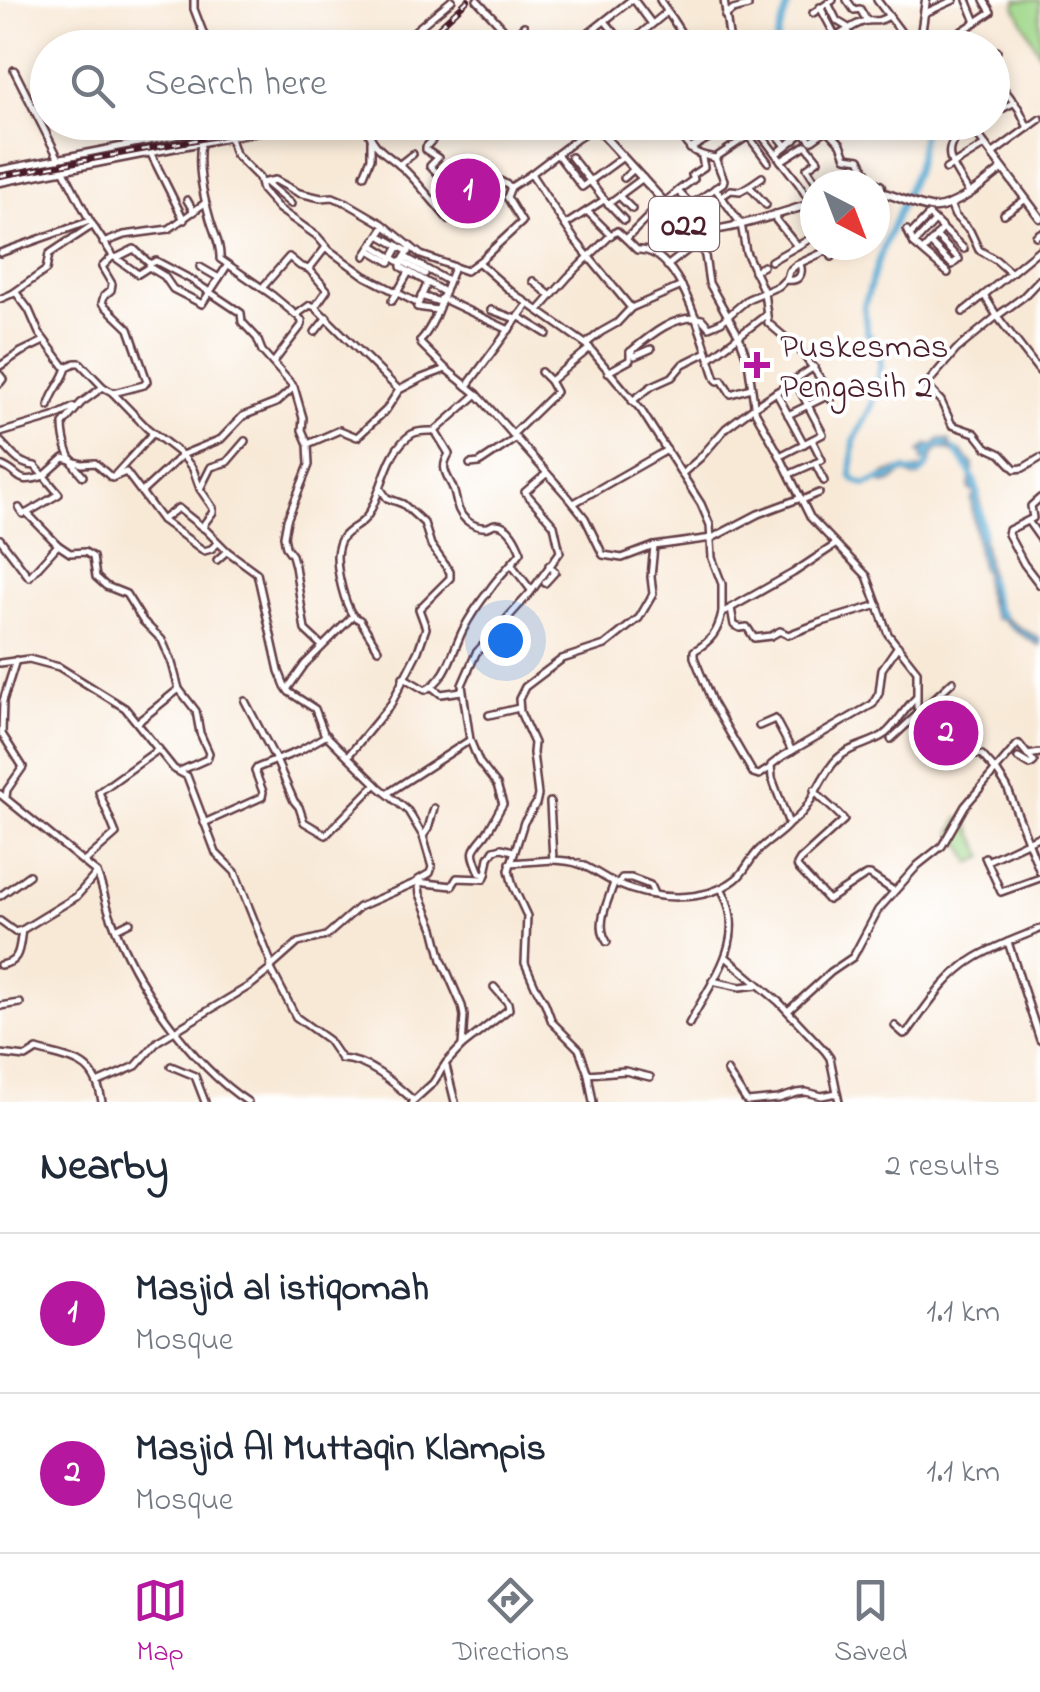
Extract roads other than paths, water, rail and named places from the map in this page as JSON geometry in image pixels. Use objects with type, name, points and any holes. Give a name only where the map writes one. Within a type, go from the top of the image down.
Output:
[{"type":"main road","points":[[920,30],[926,0]]},
{"type":"main road","points":[[0,182],[151,154],[192,140]]},
{"type":"main road","name":"022","points":[[608,140],[687,228],[698,232],[800,207]]},
{"type":"main road","points":[[981,140],[1040,218]]},
{"type":"main road","points":[[890,194],[934,208],[950,204],[1002,169]]},
{"type":"street","points":[[194,0],[201,30]]},
{"type":"street","points":[[416,30],[452,0]]},
{"type":"street","points":[[477,0],[505,30]]},
{"type":"street","points":[[591,30],[632,0],[652,24]]},
{"type":"street","points":[[660,0],[680,30]]},
{"type":"street","points":[[724,0],[728,30]]},
{"type":"street","points":[[847,0],[867,21]]},
{"type":"street","points":[[877,0],[901,30]]},
{"type":"street","points":[[924,14],[954,0]]},
{"type":"street","points":[[967,0],[981,21]]},
{"type":"street","points":[[964,30],[995,10],[984,0]]},
{"type":"street","points":[[813,12],[830,1],[836,21],[848,30],[889,16]]},
{"type":"street","points":[[725,16],[748,6]]},
{"type":"street","points":[[820,7],[833,30]]},
{"type":"street","points":[[645,30],[668,11]]},
{"type":"street","points":[[604,20],[612,30]]},
{"type":"street","points":[[520,30],[524,26]]},
{"type":"street","points":[[14,70],[30,101]]},
{"type":"street","points":[[1010,95],[1028,128]]},
{"type":"street","points":[[1010,105],[1015,102]]},
{"type":"street","points":[[1010,135],[1040,120]]},
{"type":"street","points":[[50,140],[60,159]]},
{"type":"street","points":[[0,170],[182,140]]},
{"type":"street","points":[[201,140],[200,170],[221,249],[219,258],[297,315],[302,324],[273,363]]},
{"type":"street","points":[[231,140],[235,154],[291,204]]},
{"type":"street","points":[[432,140],[426,150],[438,158],[430,166],[471,204]]},
{"type":"street","points":[[385,226],[369,251],[392,258],[422,255],[466,271],[522,222],[507,197],[512,187],[574,140]]},
{"type":"street","points":[[684,140],[702,158],[715,158],[742,140]]},
{"type":"street","points":[[690,149],[706,140]]},
{"type":"street","points":[[751,140],[768,162]]},
{"type":"street","points":[[765,140],[800,187]]},
{"type":"street","points":[[781,140],[786,146]]},
{"type":"street","points":[[776,154],[795,140]]},
{"type":"street","points":[[807,140],[820,158],[808,170]]},
{"type":"street","points":[[782,160],[814,140]]},
{"type":"street","points":[[837,140],[846,157],[860,159],[865,170]]},
{"type":"street","points":[[952,140],[950,167],[969,193]]},
{"type":"street","points":[[992,154],[1004,140]]},
{"type":"street","points":[[371,141],[437,203],[448,220],[500,181],[512,187]]},
{"type":"street","points":[[364,175],[371,158],[371,141]]},
{"type":"street","points":[[950,167],[985,145]]},
{"type":"street","points":[[151,154],[184,220]]},
{"type":"street","points":[[399,165],[413,154]]},
{"type":"street","points":[[557,154],[581,186],[623,157]]},
{"type":"street","points":[[570,156],[624,220]]},
{"type":"street","points":[[626,239],[694,179],[692,174],[704,167],[702,158]]},
{"type":"street","points":[[678,191],[691,205],[716,188],[724,180],[715,158]]},
{"type":"street","points":[[624,178],[634,168]]},
{"type":"street","points":[[64,171],[114,257],[138,274],[150,268],[164,276],[173,290],[202,304],[227,266]]},
{"type":"street","points":[[531,174],[564,224],[631,308]]},
{"type":"street","points":[[722,196],[734,189],[740,191],[762,177]]},
{"type":"street","points":[[564,224],[620,196],[642,178]]},
{"type":"street","points":[[264,183],[275,180],[300,193],[335,198],[396,234],[406,256],[425,277],[417,307],[437,310]]},
{"type":"street","points":[[264,183],[262,190],[274,204],[326,247],[394,297],[418,303]]},
{"type":"street","points":[[749,186],[766,205]]},
{"type":"street","points":[[716,188],[741,224],[746,252],[764,292],[769,324],[814,367],[830,397],[788,415]]},
{"type":"street","points":[[620,196],[632,209]]},
{"type":"street","points":[[187,200],[194,212]]},
{"type":"street","points":[[1004,214],[1026,200]]},
{"type":"street","points":[[104,243],[126,234],[166,230],[206,202]]},
{"type":"street","points":[[950,204],[981,252],[1011,273]]},
{"type":"street","points":[[587,211],[611,235]]},
{"type":"street","points":[[650,214],[673,236],[682,254]]},
{"type":"street","points":[[776,214],[776,220],[796,246]]},
{"type":"street","points":[[948,274],[914,244],[908,233],[926,216],[964,249]]},
{"type":"street","points":[[914,244],[935,221]]},
{"type":"street","points":[[950,235],[962,222]]},
{"type":"street","points":[[0,252],[92,223]]},
{"type":"street","points":[[0,299],[46,270],[49,254],[92,223]]},
{"type":"street","points":[[923,252],[943,229]]},
{"type":"street","points":[[539,310],[616,231],[635,249],[648,250],[682,286],[715,378],[722,380],[731,394],[749,389]]},
{"type":"street","points":[[698,232],[709,283],[748,360],[754,407],[816,525],[864,570],[886,630],[917,671],[920,713],[950,747],[982,755],[1007,787],[1028,843],[1040,875],[1001,892],[986,859],[1028,843],[1040,836]]},
{"type":"street","points":[[381,254],[396,234]]},
{"type":"street","points":[[380,236],[400,246],[441,297]]},
{"type":"street","points":[[936,236],[958,256]]},
{"type":"street","points":[[930,243],[952,265],[973,239]]},
{"type":"street","points":[[667,266],[698,242]]},
{"type":"street","points":[[771,261],[800,244]]},
{"type":"street","points":[[392,258],[400,246]]},
{"type":"street","points":[[309,269],[326,247]]},
{"type":"street","points":[[113,394],[144,385],[146,380],[129,329],[102,303],[112,284],[102,267],[114,257],[134,249],[150,264],[156,261],[190,279],[240,314],[262,351],[294,387],[303,418],[309,465],[284,536],[295,566],[304,630],[322,646]]},
{"type":"street","points":[[963,312],[1040,250]]},
{"type":"street","points":[[416,264],[422,255]]},
{"type":"street","points":[[262,288],[289,256],[309,269],[327,290],[315,307]]},
{"type":"street","points":[[406,256],[402,266],[409,272],[448,281]]},
{"type":"street","points":[[786,280],[789,271],[809,260]]},
{"type":"street","points":[[478,263],[588,346],[632,401],[702,504],[712,538],[712,558],[722,584],[722,613],[712,639],[694,650],[694,656],[713,704],[753,774],[758,775],[776,760],[874,704],[882,669],[898,646]]},
{"type":"street","points":[[630,352],[664,328],[695,317],[702,318],[711,328],[748,299],[800,276],[800,264]]},
{"type":"street","points":[[754,271],[763,266]]},
{"type":"street","points":[[200,267],[219,278]]},
{"type":"street","points":[[454,268],[432,328],[420,342],[477,394],[574,504],[603,555],[622,558],[654,546],[712,538],[758,514],[819,493]]},
{"type":"street","points":[[394,297],[409,272]]},
{"type":"street","points":[[1040,279],[944,362],[926,385],[941,401],[952,425],[975,433],[1012,467],[1023,468],[1040,458]]},
{"type":"street","points":[[534,281],[551,296]]},
{"type":"street","points":[[996,285],[1003,295]]},
{"type":"street","points":[[550,381],[631,308],[682,286]]},
{"type":"street","points":[[12,294],[17,294],[44,341],[67,368]]},
{"type":"street","points":[[984,295],[1040,372]]},
{"type":"street","points":[[421,296],[441,297],[508,330]]},
{"type":"street","points":[[467,386],[528,303]]},
{"type":"street","points":[[297,315],[308,306],[315,307],[399,390]]},
{"type":"street","points":[[491,310],[518,318],[547,334]]},
{"type":"street","points":[[632,401],[672,377],[682,364],[709,355],[766,316]]},
{"type":"street","points":[[315,332],[327,317]]},
{"type":"street","points":[[0,366],[44,341]]},
{"type":"street","points":[[630,352],[635,356],[652,349]]},
{"type":"street","points":[[608,372],[630,360],[630,352]]},
{"type":"street","points":[[49,406],[67,368],[78,363],[193,468],[200,489],[214,510],[204,524],[206,530]]},
{"type":"street","points":[[683,473],[717,436],[814,367]]},
{"type":"street","points":[[308,444],[340,430],[358,438],[386,410],[399,390],[446,369]]},
{"type":"street","points":[[470,464],[479,462],[514,437],[554,394],[550,381],[541,372]]},
{"type":"street","points":[[0,375],[0,383]]},
{"type":"street","points":[[780,456],[823,434],[794,379]]},
{"type":"street","points":[[739,380],[749,389]]},
{"type":"street","points":[[0,432],[54,417],[103,387]]},
{"type":"street","points":[[142,492],[182,455],[221,439],[243,416],[276,402],[294,387]]},
{"type":"street","points":[[776,392],[804,444]]},
{"type":"street","points":[[378,649],[360,620],[348,610],[338,556],[342,537],[366,518],[395,454],[410,436],[435,431],[477,394]]},
{"type":"street","points":[[81,403],[62,427],[72,460],[83,476]]},
{"type":"street","points":[[403,677],[425,690],[432,687],[451,662],[462,632],[490,588],[521,552],[510,532],[495,524],[480,527],[468,522],[456,508],[453,486],[445,474],[444,462],[449,454],[435,431]]},
{"type":"street","points":[[112,478],[154,434]]},
{"type":"street","points":[[200,489],[211,467],[227,462],[244,440]]},
{"type":"street","points":[[789,474],[822,460],[812,440]]},
{"type":"street","points":[[0,441],[15,458],[36,466],[59,494],[27,514]]},
{"type":"street","points":[[574,504],[667,450]]},
{"type":"street","points":[[0,465],[29,481],[44,476],[64,458],[82,464],[94,462],[112,478]]},
{"type":"street","points":[[815,463],[824,481]]},
{"type":"street","points":[[112,478],[126,472],[162,520],[204,550],[212,550],[218,543]]},
{"type":"street","points":[[486,874],[480,873],[472,853],[503,804],[497,784],[479,762],[470,740],[462,691],[464,677],[476,653],[532,591],[560,552],[558,532],[525,492],[546,474]]},
{"type":"street","points":[[348,756],[385,713],[423,640],[426,622],[420,609],[450,578],[424,523],[403,504],[387,498],[380,488]]},
{"type":"street","points":[[1040,498],[1031,506],[1033,516],[1008,534],[1040,586]]},
{"type":"street","points":[[19,508],[58,545],[70,553],[84,552],[92,558],[96,576],[106,586],[126,594],[162,640],[178,690],[196,711],[209,754],[207,759],[179,771]]},
{"type":"street","points":[[99,1082],[138,1065],[155,1044],[250,985],[298,943],[326,936],[359,907],[417,882],[432,867],[423,836],[404,806],[327,736],[315,709],[287,689],[279,671],[257,573],[178,508],[162,520]]},
{"type":"street","points":[[1028,521],[1040,538]]},
{"type":"street","points":[[0,540],[29,576],[58,545]]},
{"type":"street","points":[[722,613],[835,544]]},
{"type":"street","points":[[593,1102],[578,1049],[552,1022],[525,959],[527,916],[510,878],[510,863],[524,822],[538,799],[534,742],[519,708],[525,687],[562,659],[605,646],[639,618],[653,594],[654,546]]},
{"type":"street","points":[[218,560],[227,551]]},
{"type":"street","points":[[511,564],[532,591]]},
{"type":"street","points":[[546,584],[554,573],[549,565]]},
{"type":"street","points":[[731,608],[734,625],[747,628],[754,638],[780,631],[788,635],[878,605]]},
{"type":"street","points":[[287,689],[353,616]]},
{"type":"street","points":[[0,663],[29,659],[59,666],[126,708],[174,769],[187,776],[216,853],[235,872],[271,968],[296,1017],[328,1040],[340,1059],[351,1059],[388,1078],[413,1101],[462,1046],[509,1009],[494,987]]},
{"type":"street","points":[[16,660],[3,701],[2,734],[23,767],[3,796],[97,873],[133,968],[175,1030],[224,1086],[248,1102]]},
{"type":"street","points":[[891,739],[953,680]]},
{"type":"street","points":[[432,687],[442,694],[462,691]]},
{"type":"street","points":[[137,723],[178,690]]},
{"type":"street","points":[[510,863],[579,862],[616,884],[678,898],[721,888],[740,876],[760,848],[794,822],[842,754],[880,738],[919,696]]},
{"type":"street","points":[[246,701],[304,822],[326,835],[376,784]]},
{"type":"street","points":[[490,715],[519,708]]},
{"type":"street","points":[[759,726],[775,719],[792,752]]},
{"type":"street","points":[[204,823],[262,796],[256,769],[327,736]]},
{"type":"street","points":[[388,793],[470,740]]},
{"type":"street","points":[[788,1012],[853,957],[878,910],[942,846],[964,806],[1018,744],[1034,762],[1030,765],[1018,758]]},
{"type":"street","points":[[84,862],[116,834],[100,792],[159,749]]},
{"type":"street","points":[[1028,755],[1040,753]]},
{"type":"street","points":[[770,768],[789,824]]},
{"type":"street","points":[[814,790],[844,820],[800,860],[798,868],[828,900],[866,875],[894,892]]},
{"type":"street","points":[[550,802],[553,860]]},
{"type":"street","points":[[423,836],[434,808]]},
{"type":"street","points":[[417,882],[452,886],[458,878],[484,880],[494,850],[514,851]]},
{"type":"street","points":[[0,921],[15,932],[22,930],[76,897],[97,873]]},
{"type":"street","points":[[0,896],[29,875]]},
{"type":"street","points":[[417,882],[445,968],[462,1006],[462,1046]]},
{"type":"street","points":[[608,942],[602,936],[604,912],[616,884]]},
{"type":"street","points":[[689,1024],[731,944],[731,920],[721,888]]},
{"type":"street","points":[[116,929],[130,922]]},
{"type":"street","points":[[0,965],[18,956],[22,930]]},
{"type":"street","points":[[896,1026],[907,1033],[941,987],[976,957],[1040,930]]},
{"type":"street","points":[[1008,942],[1040,1040]]},
{"type":"street","points":[[726,957],[788,1012],[830,1058],[840,1102]]},
{"type":"street","points":[[712,981],[759,985]]},
{"type":"street","points":[[0,1006],[20,1003]]},
{"type":"street","points":[[0,1054],[26,1057],[37,1050],[84,1065],[99,1082],[102,1102]]},
{"type":"street","points":[[446,1063],[455,1102]]},
{"type":"street","points":[[171,1066],[195,1076],[205,1102]]},
{"type":"street","points":[[728,1071],[746,1102],[806,1092],[822,1096],[837,1092]]},
{"type":"street","points":[[588,1074],[625,1072],[650,1077]]},
{"type":"water","points":[[940,439],[950,441],[950,447],[962,452],[973,465],[972,481],[980,502],[990,598],[1002,615],[1039,638],[1040,646],[1003,619],[996,619],[990,608],[971,499],[975,494],[969,489],[971,471],[964,462],[942,449],[932,456],[919,477],[906,472],[892,482],[883,484],[876,480],[889,472],[924,467],[930,458],[922,461],[919,452]]},
{"type":"waterway","points":[[780,30],[790,0]]},
{"type":"waterway","points":[[883,478],[866,485],[851,476],[854,441],[872,405],[881,365],[878,349],[867,332],[864,306],[879,258],[916,170],[922,140]]},
{"type":"waterway","points":[[955,450],[972,477],[978,496]]},
{"type":"waterway","points":[[899,472],[922,472],[928,464],[926,452]]},
{"type":"waterway","points":[[980,508],[983,535]]},
{"type":"waterway","points":[[988,578],[997,610],[1003,616]]},
{"type":"railway","points":[[436,30],[468,0]]},
{"type":"railway","points":[[0,176],[195,140]]},
{"type":"place","name":"Masjid al istiqomah","points":[[468,191]]},
{"type":"place","name":"Puskesmas Pengasih 2","points":[[757,365]]},
{"type":"place","name":"Masjid Al Muttaqin Klampis","points":[[946,733]]}]
